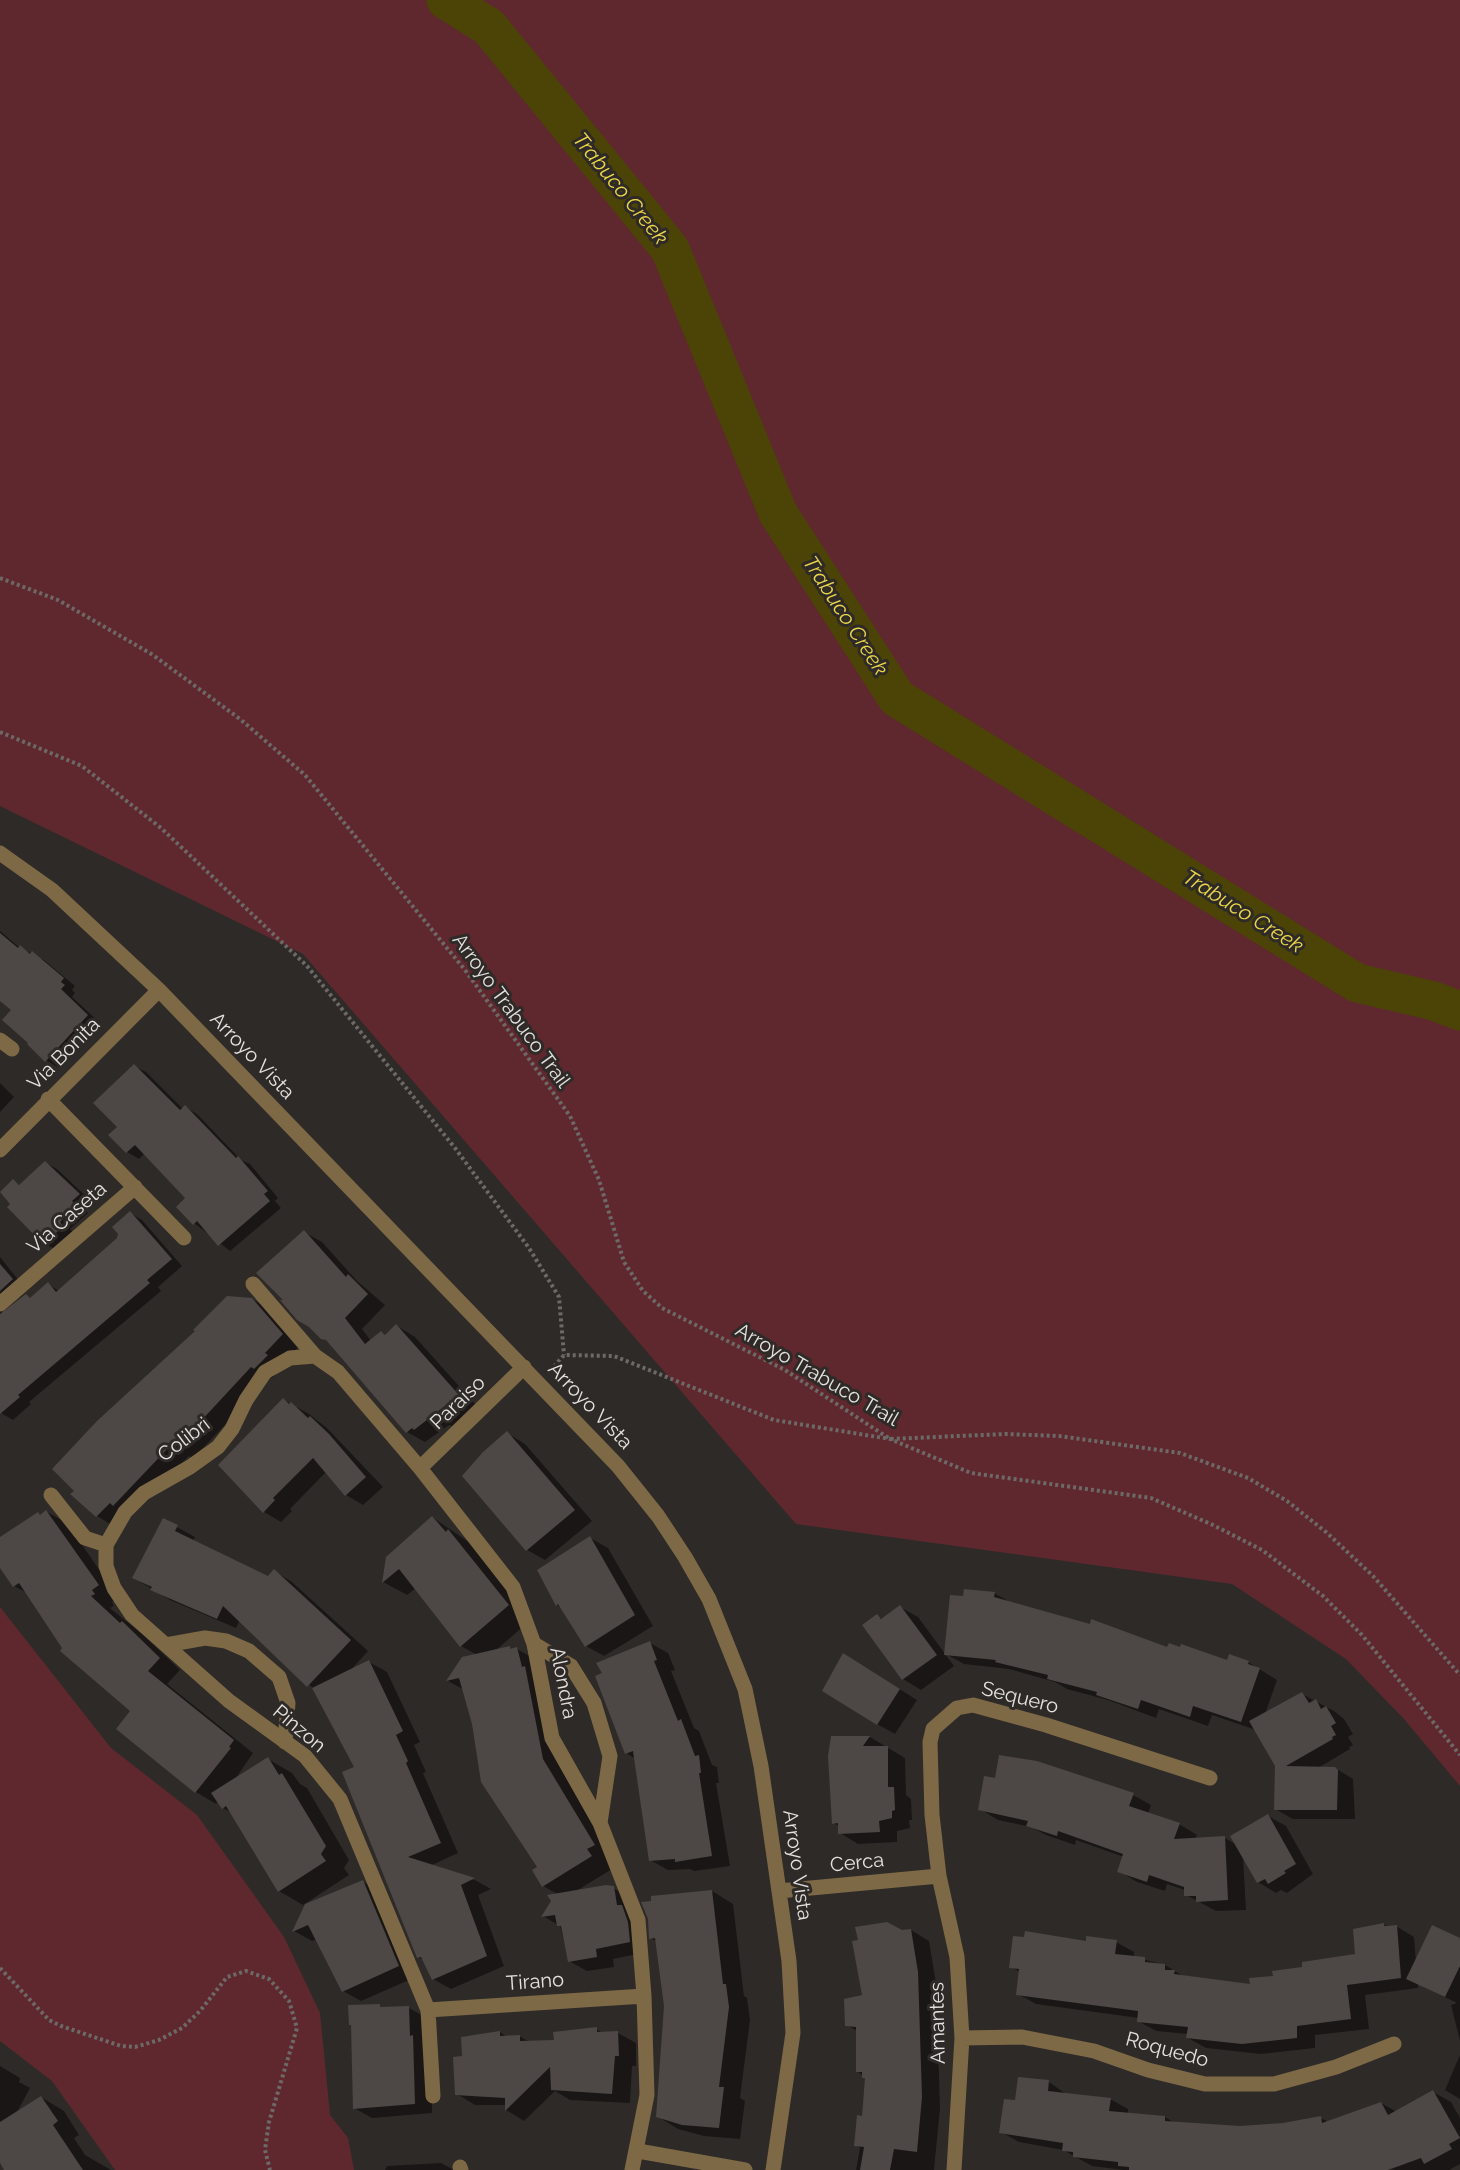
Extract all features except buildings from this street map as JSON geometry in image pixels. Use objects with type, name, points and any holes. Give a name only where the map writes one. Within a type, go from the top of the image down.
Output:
[{"type":"street","name":"Arroyo Vista","points":[[0,853],[52,890],[159,990],[524,1367],[618,1466],[658,1516],[709,1599],[745,1689],[761,1766],[789,1960],[793,2033],[773,2170]]},
{"type":"street","name":"Via Bonita","points":[[0,1150],[159,990]]},
{"type":"street","points":[[0,1040],[12,1050]]},
{"type":"street","name":"Via Caseta","points":[[48,1100],[184,1238]]},
{"type":"street","name":"Via Caseta","points":[[0,1304],[135,1187]]},
{"type":"street","name":"Alondra","points":[[253,1284],[315,1356],[339,1372],[420,1468],[513,1587],[534,1644],[552,1738],[600,1823],[638,1920],[644,1996],[646,2095],[638,2151],[632,2170]]},
{"type":"street","name":"Colibri","points":[[106,1545],[125,1512],[144,1493],[190,1467],[218,1447],[232,1429],[246,1400],[265,1372],[290,1358],[315,1356]]},
{"type":"street","name":"Paraiso","points":[[420,1468],[524,1367]]},
{"type":"street","points":[[51,1495],[85,1538],[106,1545]]},
{"type":"street","name":"Pinzon","points":[[106,1545],[106,1566],[114,1588],[132,1615],[229,1701],[305,1756],[340,1799],[428,2010],[433,2096]]},
{"type":"street","points":[[166,1645],[205,1638],[226,1641],[249,1651],[279,1677],[288,1703],[285,1742]]},
{"type":"street","points":[[534,1644],[571,1666],[594,1703],[610,1756],[600,1823]]},
{"type":"street","name":"Sequero","points":[[939,1876],[932,1815],[930,1742],[933,1729],[957,1708],[973,1705],[984,1708],[1210,1778]]},
{"type":"street","name":"Cerca","points":[[779,1891],[939,1876]]},
{"type":"street","name":"Amantes","points":[[939,1876],[957,1957],[962,2038],[954,2170]]},
{"type":"street","name":"Tirano","points":[[428,2010],[644,1996]]},
{"type":"street","name":"Roquedo","points":[[962,2038],[1022,2037],[1094,2051],[1149,2070],[1205,2084],[1274,2084],[1336,2067],[1394,2044]]},
{"type":"street","points":[[638,2151],[745,2170]]},
{"type":"path","name":"Arroyo Trabuco Trail","points":[[0,578],[58,600],[153,655],[240,719],[304,775],[465,970],[570,1116],[599,1180],[624,1262],[643,1291],[662,1308],[785,1370],[890,1439],[1005,1434],[1059,1436],[1160,1450],[1209,1461],[1248,1478],[1287,1501],[1373,1576],[1460,1675]]},
{"type":"path","points":[[0,732],[82,766],[161,828],[307,966],[455,1148],[530,1248],[559,1297],[564,1355],[539,1383]]},
{"type":"path","points":[[564,1355],[614,1356],[774,1420],[890,1439],[971,1473],[1151,1498],[1213,1525],[1262,1550],[1323,1596],[1362,1635],[1460,1755]]},
{"type":"path","points":[[0,1968],[49,2020],[121,2046],[135,2047],[159,2040],[182,2028],[200,2011],[227,1977],[246,1971],[268,1978],[290,2001],[297,2028],[268,2122],[265,2150],[270,2170]]},
{"type":"shaded area","points":[[0,0],[1460,0],[1460,1786],[1404,1719],[1346,1659],[1232,1584],[796,1524],[303,954],[0,806]]},
{"type":"shaded area","points":[[0,1607],[111,1748],[197,1815],[284,1937],[320,2013],[330,2115],[348,2138],[354,2170],[115,2170],[52,2081],[0,2041]]},
{"type":"waterway","name":"Trabuco Creek","points":[[446,0],[489,27],[670,249],[778,513],[897,698],[1357,983],[1434,1001],[1460,1011]]}]
